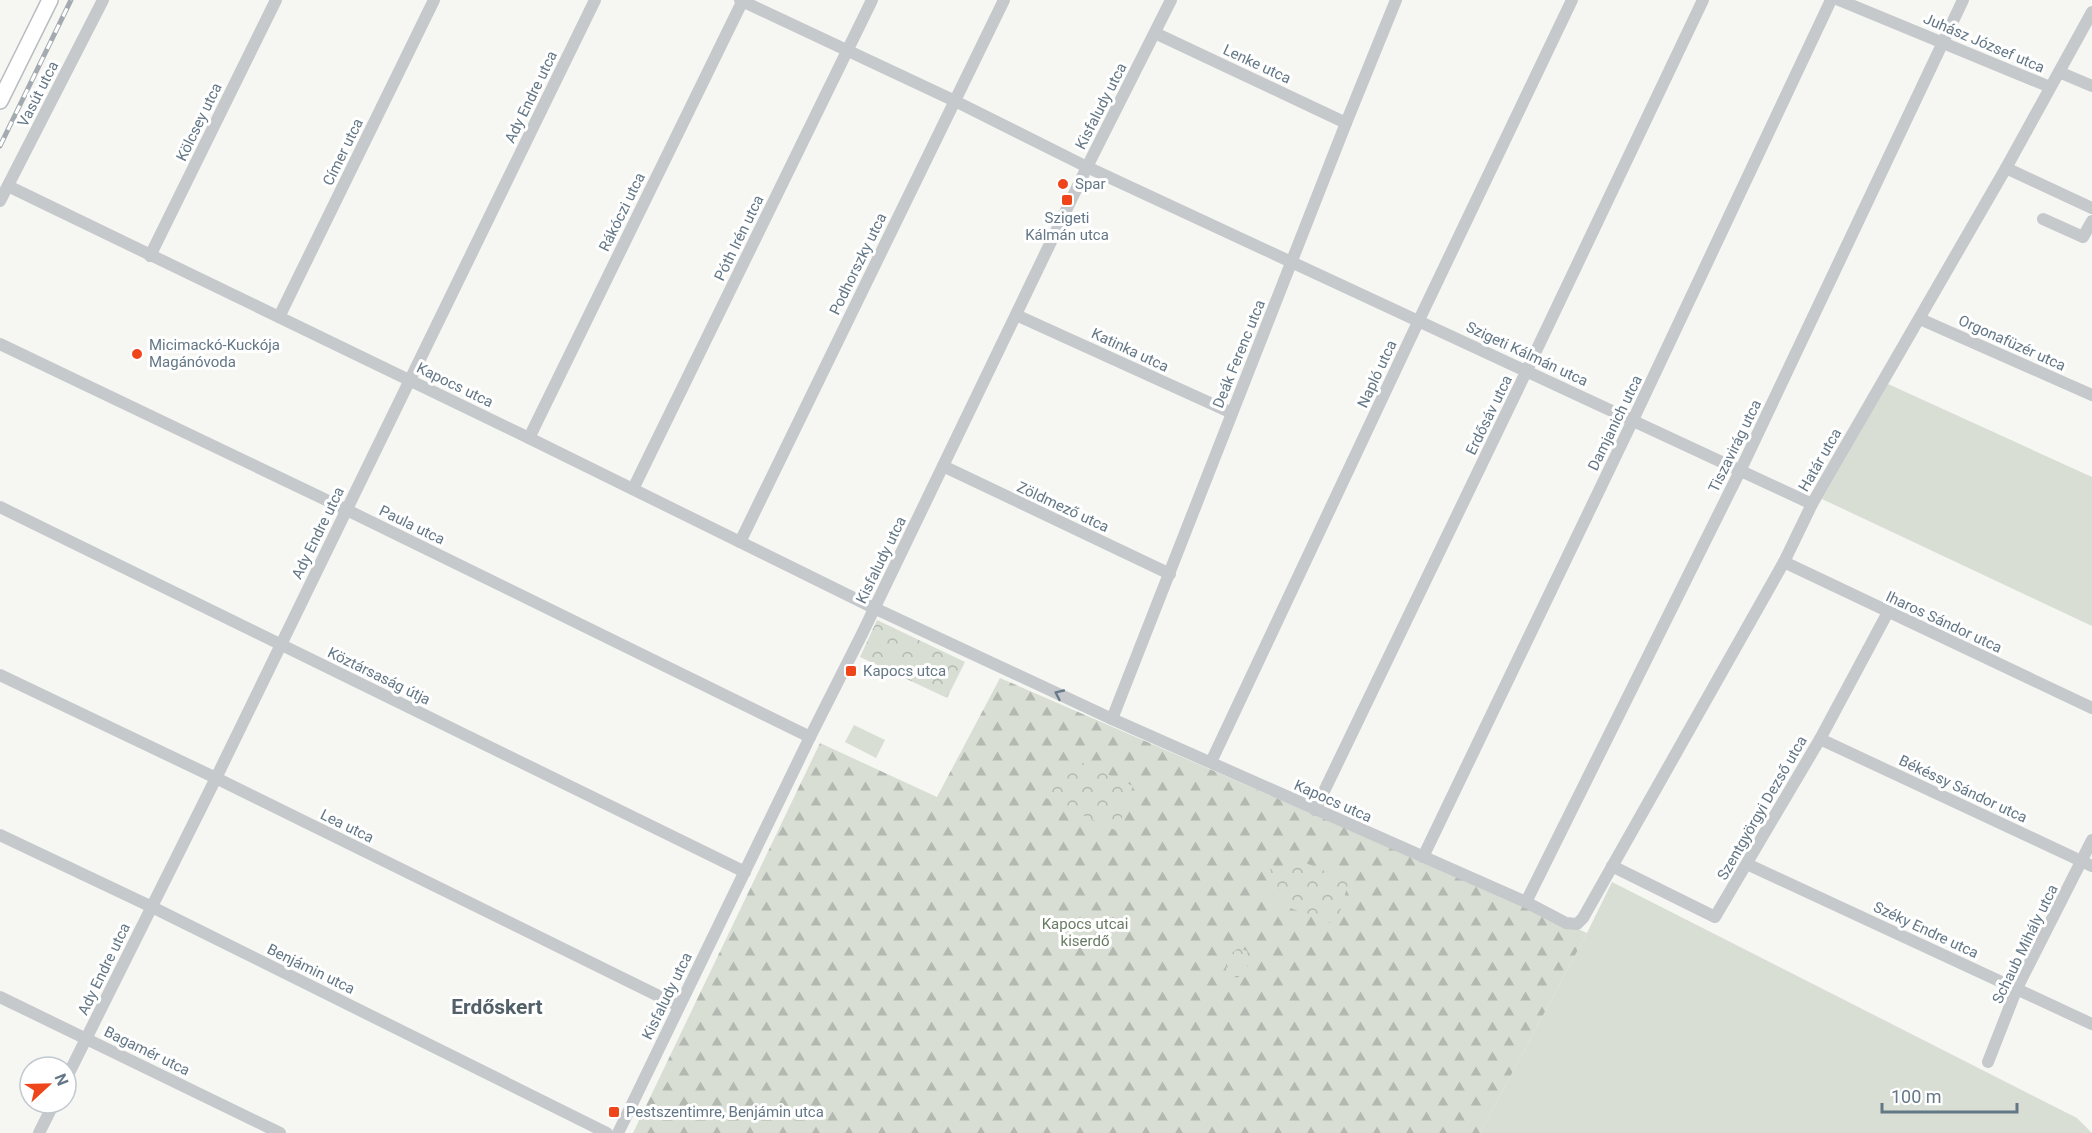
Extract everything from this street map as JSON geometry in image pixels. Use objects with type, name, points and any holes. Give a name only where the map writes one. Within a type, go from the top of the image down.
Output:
[{"type":"main road","points":[[0,101],[50,0]]},
{"type":"street","name":"Vasút utca","points":[[0,201],[103,0]]},
{"type":"street","name":"Kölcsey utca","points":[[150,256],[276,0]]},
{"type":"street","name":"Címer utca","points":[[279,317],[434,0]]},
{"type":"street","name":"Ady Endre utca","points":[[78,1055],[216,778],[595,0]]},
{"type":"street","name":"Szigeti Kálmán utca","points":[[742,0],[955,101],[1087,167],[1741,469],[1812,504]]},
{"type":"street","name":"Rákóczi utca","points":[[529,438],[742,0]]},
{"type":"street","name":"Póth Irén utca","points":[[633,489],[872,0]]},
{"type":"street","name":"Podhorszky utca","points":[[740,542],[1004,0]]},
{"type":"street","name":"Kisfaludy utca","points":[[618,1133],[1087,167],[1171,0]]},
{"type":"street","name":"Deák Ferenc utca","points":[[1112,719],[1396,0]]},
{"type":"street","name":"Napló utca","points":[[1211,762],[1572,0]]},
{"type":"street","name":"Erdősáv utca","points":[[1315,810],[1703,0]]},
{"type":"street","name":"Damjanich utca","points":[[1423,857],[1831,0]]},
{"type":"street","name":"Juhász József utca","points":[[1839,0],[2050,87]]},
{"type":"street","name":"Tiszavirág utca","points":[[1526,902],[1741,469],[1963,0]]},
{"type":"street","name":"Határ utca","points":[[1577,924],[1583,918],[1784,562],[1812,504],[2006,168],[2092,12]]},
{"type":"street","name":"Lenke utca","points":[[1155,33],[1346,123]]},
{"type":"street","points":[[2059,72],[2092,86]]},
{"type":"street","points":[[2006,168],[2092,208]]},
{"type":"street","name":"Kapocs utca","points":[[8,186],[874,608],[1112,719],[1526,902],[1566,923],[1577,924]]},
{"type":"street","points":[[2043,219],[2087,239],[2092,221]]},
{"type":"street","name":"Katinka utca","points":[[1016,315],[1232,413]]},
{"type":"street","name":"Orgonafüzér utca","points":[[1920,319],[2092,395]]},
{"type":"street","name":"Paula utca","points":[[0,344],[347,510],[810,737]]},
{"type":"street","name":"Zöldmező utca","points":[[943,466],[1170,574]]},
{"type":"street","name":"Köztársaság útja","points":[[0,507],[745,872]]},
{"type":"street","name":"Iharos Sándor utca","points":[[1784,562],[2092,708]]},
{"type":"street","name":"Szentgyörgyi Dezső utca","points":[[1612,866],[1715,917],[1820,739],[1888,612]]},
{"type":"street","name":"Lea utca","points":[[0,675],[216,778],[680,1006]]},
{"type":"street","name":"Békéssy Sándor utca","points":[[1820,739],[2087,863]]},
{"type":"street","name":"Benjámin utca","points":[[0,835],[152,907],[607,1133]]},
{"type":"street","name":"Schaub Mihály utca","points":[[1988,1062],[2017,988],[2087,863],[2092,840]]},
{"type":"street","name":"Széky Endre utca","points":[[1748,864],[2092,1024]]},
{"type":"street","name":"Bagamér utca","points":[[0,997],[280,1133]]},
{"type":"street","points":[[39,1133],[48,1115]]},
{"type":"green space","points":[[1888,384],[2092,477],[2092,626],[1822,499]]},
{"type":"green space","points":[[877,620],[965,662],[947,698],[860,657]]},
{"type":"green space","name":"Kapocs utcai kiserdő","points":[[1000,678],[1587,933],[1480,1133],[633,1133],[820,743],[937,797]]},
{"type":"green space","points":[[854,725],[885,740],[876,758],[845,742]]},
{"type":"green space","points":[[1074,759],[1133,786],[1117,831],[1046,798],[1060,768]]},
{"type":"green space","points":[[1296,859],[1349,881],[1336,925],[1274,902],[1270,866],[1291,869]]},
{"type":"green space","points":[[1612,882],[2077,1118],[2092,1133],[1480,1133]]},
{"type":"green space","points":[[1239,948],[1247,951],[1249,960],[1244,972],[1237,978],[1227,974],[1226,965],[1229,956]]},
{"type":"railway","points":[[0,146],[71,0]]},
{"type":"place","name":"Spar","points":[[1063,184]]},
{"type":"place","name":"Szigeti Kálmán utca","points":[[1067,200]]},
{"type":"place","name":"Micimackó-Kuckója Magánóvoda","points":[[137,354]]},
{"type":"place","name":"Kapocs utca","points":[[851,671]]},
{"type":"place","name":"Pestszentimre, Benjámin utca","points":[[614,1112]]},
{"type":"district","name":"Erdőskert","points":[[497,1007]]}]
